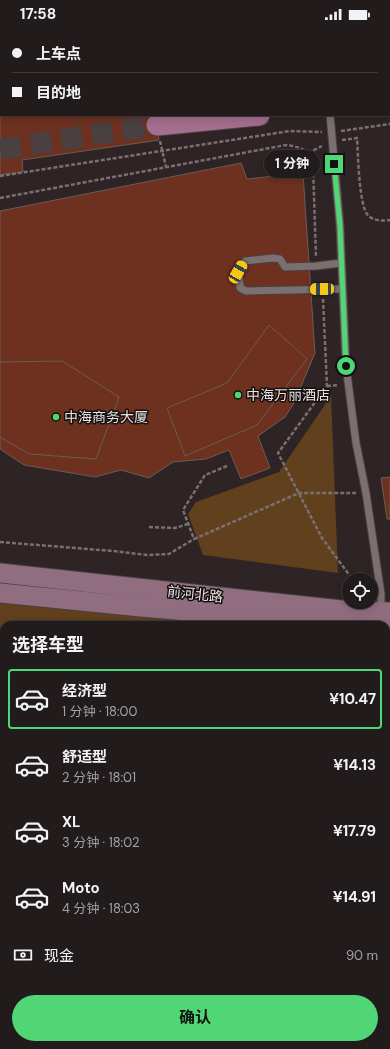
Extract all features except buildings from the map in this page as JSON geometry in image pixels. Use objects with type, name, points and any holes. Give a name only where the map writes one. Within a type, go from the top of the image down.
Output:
[{"type":"main road","points":[[157,125],[249,116]]},
{"type":"main road","name":"前河北路","points":[[0,574],[351,611],[386,617]]},
{"type":"main road","name":"前河北路","points":[[0,593],[301,621]]},
{"type":"lane","points":[[330,116],[339,220],[346,366],[356,443],[366,493],[381,594],[386,617]]},
{"type":"lane","points":[[341,263],[316,266],[285,267],[280,259],[245,261],[238,272],[240,288],[246,291],[342,289]]},
{"type":"path","points":[[0,176],[290,131],[331,132],[390,124]]},
{"type":"path","points":[[157,125],[166,167]]},
{"type":"path","points":[[308,153],[332,141],[357,138],[364,208],[370,217],[376,220],[390,220]]},
{"type":"path","points":[[194,539],[183,510],[205,475],[227,466]]},
{"type":"path","points":[[0,542],[147,555],[169,554],[194,539],[299,493],[366,493]]},
{"type":"path","points":[[149,527],[175,528],[188,524]]},
{"type":"shaded area","points":[[331,396],[338,573],[203,555],[188,514],[196,502],[279,472]]},
{"type":"shaded area","points":[[0,599],[238,621],[0,621]]},
{"type":"tunnel","points":[[0,149],[157,125]]},
{"type":"place","name":"中海万丽酒店","points":[[238,395]]},
{"type":"place","name":"中海商务大厦","points":[[56,417]]},
{"type":"route","points":[[334,164],[340,226],[346,366]]}]
